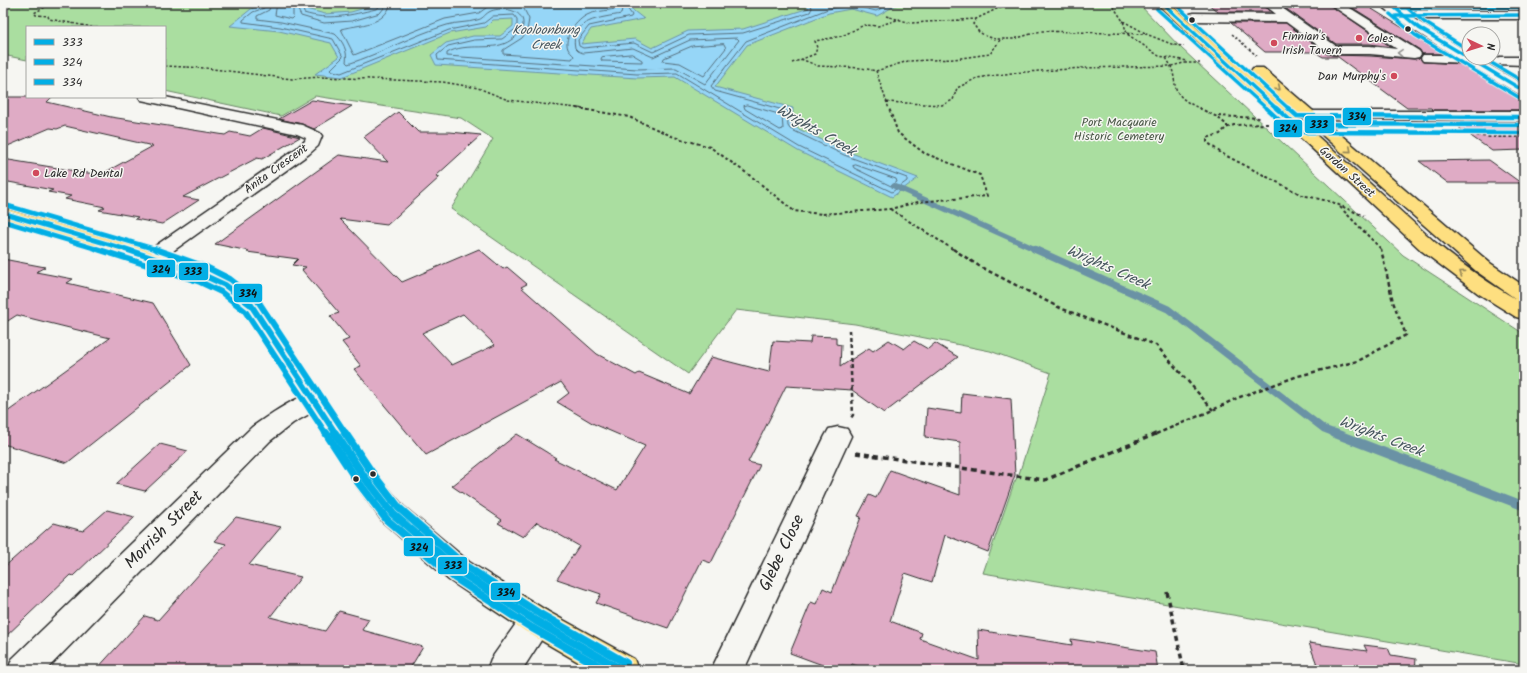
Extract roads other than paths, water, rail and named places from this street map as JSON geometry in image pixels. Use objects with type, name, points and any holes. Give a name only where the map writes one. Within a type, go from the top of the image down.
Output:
[{"type":"main road","name":"Gordon Street","points":[[1162,3],[1482,267],[1524,295]]},
{"type":"main road","name":"Gordon Street","points":[[1179,3],[1302,119],[1441,257],[1494,296],[1524,312]]},
{"type":"main road","points":[[3,213],[152,257],[203,275],[225,285],[251,305],[365,478],[393,514],[459,571],[536,621],[622,670]]},
{"type":"street","points":[[1268,3],[1333,50],[1370,50],[1414,54],[1334,3]]},
{"type":"street","points":[[1405,9],[1524,7]]},
{"type":"street","points":[[1405,9],[1524,14]]},
{"type":"street","points":[[1405,9],[1461,39]]},
{"type":"street","points":[[1405,9],[1419,28],[1461,54]]},
{"type":"street","points":[[1194,17],[1289,18]]},
{"type":"street","points":[[1206,27],[1258,28]]},
{"type":"street","points":[[1428,58],[1461,59]]},
{"type":"street","points":[[1501,59],[1524,61]]},
{"type":"street","points":[[1501,62],[1524,75]]},
{"type":"street","points":[[1481,66],[1524,91]]},
{"type":"street","name":"Anita Crescent","points":[[151,98],[302,130],[314,136],[312,143],[303,152],[152,257]]},
{"type":"street","points":[[1302,119],[1524,116]]},
{"type":"street","points":[[1302,119],[1524,125]]},
{"type":"street","name":"Morrish Street","points":[[24,670],[261,434],[313,401]]},
{"type":"street","name":"Glebe Close","points":[[727,670],[845,426]]},
{"type":"street","points":[[503,670],[536,621]]},
{"type":"water","name":"Kooloonbung Creek","points":[[267,3],[309,3],[306,9],[325,14],[351,12],[382,3],[639,3],[630,8],[644,19],[591,29],[581,44],[635,39],[652,48],[688,31],[743,29],[809,8],[802,3],[900,3],[877,16],[851,9],[829,13],[747,45],[715,87],[793,108],[792,126],[846,151],[918,178],[892,197],[798,151],[675,77],[637,78],[436,65],[431,55],[446,43],[473,36],[500,36],[513,26],[513,19],[493,20],[486,27],[450,33],[342,77],[315,74],[339,57],[331,43],[279,31],[230,26],[251,9]]},
{"type":"waterway","name":"Wrights Creek","points":[[894,186],[1037,250]]},
{"type":"waterway","name":"Wrights Creek","points":[[1034,249],[1168,309],[1324,429],[1337,434]]},
{"type":"waterway","name":"Wrights Creek","points":[[1334,433],[1524,506]]},
{"type":"place","name":"Coles","points":[[1359,38]]},
{"type":"place","name":"Finnian's Irish Tavern","points":[[1274,43]]},
{"type":"place","name":"Dan Murphy's","points":[[1394,76]]},
{"type":"place","name":"Lake Rd Dental","points":[[36,173]]},
{"type":"park label","name":"Port Macquarie Historic Cemetery","points":[[1119,129]]}]
